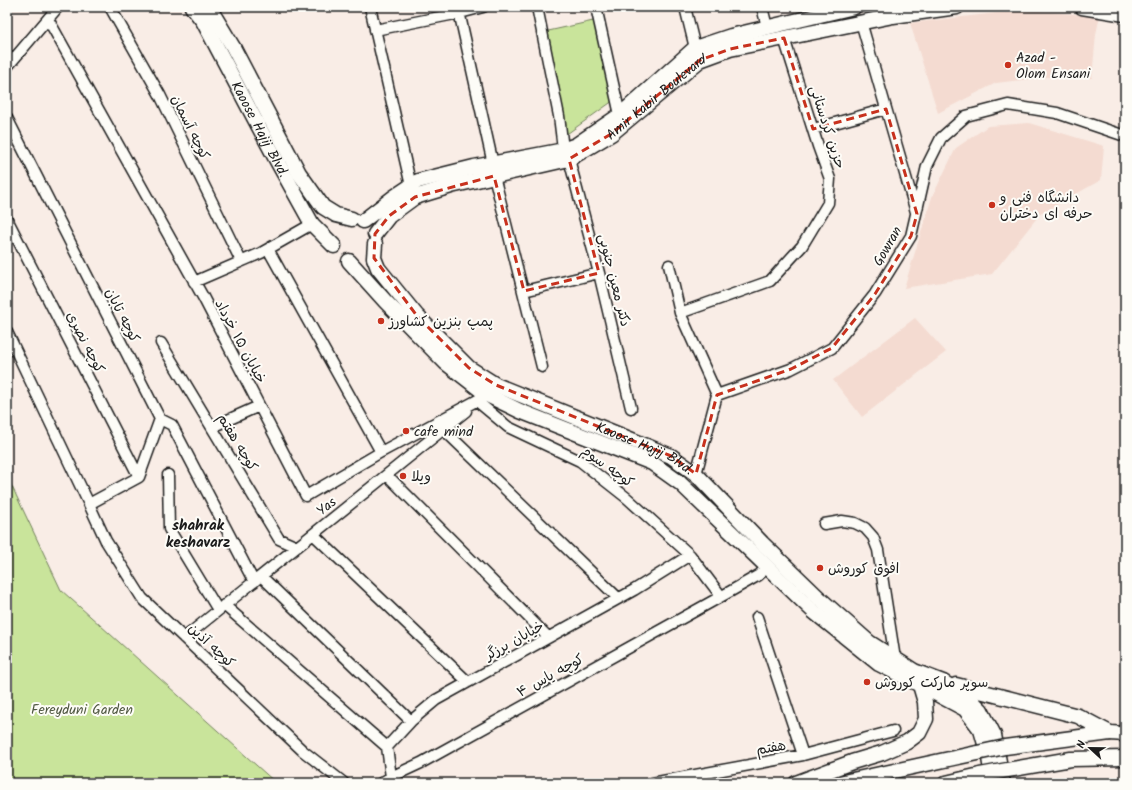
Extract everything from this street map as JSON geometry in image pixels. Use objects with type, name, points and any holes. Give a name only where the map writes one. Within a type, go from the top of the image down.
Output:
[{"type":"street","points":[[7,67],[58,7]]},
{"type":"street","name":"کوچه آسمان","points":[[110,7],[160,95],[241,261]]},
{"type":"street","name":"Kaoose Hajij Blvd.","points":[[192,7],[202,21],[312,224],[334,246]]},
{"type":"street","name":"Kaoose Hajij Blvd.","points":[[209,7],[233,47],[299,173],[323,207],[336,216],[357,220]]},
{"type":"street","points":[[370,7],[411,186]]},
{"type":"street","points":[[375,30],[459,10],[483,7]]},
{"type":"street","name":"دکتر معین جنوبی","points":[[537,7],[566,154],[599,273],[631,408]]},
{"type":"street","points":[[596,7],[620,115]]},
{"type":"street","points":[[685,7],[698,54]]},
{"type":"street","points":[[762,7],[766,27]]},
{"type":"street","name":"Amir Kabir Boulevard","points":[[566,154],[576,145],[620,115],[698,54],[731,36],[854,7]]},
{"type":"street","points":[[893,16],[906,7]]},
{"type":"street","name":"Amir Kabir Boulevard","points":[[357,220],[418,181],[427,178],[493,170],[566,154],[611,134],[698,54],[730,49],[893,16],[957,7]]},
{"type":"street","points":[[1082,7],[1125,14]]},
{"type":"street","points":[[459,10],[493,170],[542,368]]},
{"type":"street","name":"خیابان ۱۵ خرداد","points":[[48,19],[194,282],[306,496],[381,452],[487,394]]},
{"type":"street","points":[[862,22],[917,214]]},
{"type":"street","name":"حزین کردستانی","points":[[680,313],[770,281],[802,246],[828,202],[830,179],[784,38]]},
{"type":"street","name":"Gowran","points":[[717,395],[791,369],[832,348],[874,294],[911,236],[928,166],[942,138],[966,116],[1008,105],[1057,114],[1125,136]]},
{"type":"street","points":[[813,129],[886,109]]},
{"type":"street","name":"کوچه تابان","points":[[7,118],[160,419]]},
{"type":"street","name":"Amir Kabir Boulevard","points":[[375,239],[389,216],[415,197],[451,186],[493,170]]},
{"type":"street","name":"کوچه نصری","points":[[7,219],[139,477]]},
{"type":"street","points":[[357,220],[368,224],[372,228],[375,239],[370,255],[360,261],[354,262],[344,259],[339,255],[334,246],[333,240],[337,228],[341,224],[346,221],[357,220]]},
{"type":"street","points":[[194,282],[268,249],[312,224]]},
{"type":"street","name":"Kaoose Hajij Blvd.","points":[[375,239],[374,258],[378,268],[417,316],[469,368],[487,394],[632,440],[670,456],[696,474],[762,543],[819,598],[870,643],[914,671],[943,682]]},
{"type":"street","points":[[268,249],[381,452]]},
{"type":"street","name":"Kaoose Hajij Blvd.","points":[[349,261],[385,301],[446,363],[487,394],[520,411],[652,463],[685,487],[813,611],[879,664],[965,709],[981,730],[989,758],[993,783]]},
{"type":"street","points":[[669,265],[680,313],[717,395],[696,474],[685,487]]},
{"type":"street","points":[[524,291],[599,273]]},
{"type":"street","name":"کوچه آذین","points":[[7,332],[106,541],[142,598],[303,751],[344,783]]},
{"type":"street","name":"کوچه هفتم","points":[[161,343],[279,539],[297,547]]},
{"type":"street","name":"Yas","points":[[184,638],[487,394]]},
{"type":"street","name":"کوچه سوم","points":[[487,394],[508,427],[580,461],[627,498],[690,555],[721,596]]},
{"type":"street","points":[[212,427],[259,406]]},
{"type":"street","points":[[89,504],[139,477],[160,419],[172,425],[258,579],[411,721]]},
{"type":"street","points":[[444,430],[618,598]]},
{"type":"street","points":[[168,475],[169,530],[221,608],[387,747],[391,777]]},
{"type":"street","points":[[387,475],[548,637]]},
{"type":"street","points":[[824,524],[842,521],[855,523],[865,528],[873,537],[878,550],[895,659]]},
{"type":"street","points":[[313,534],[468,682]]},
{"type":"street","name":"خیابان برزگر","points":[[387,747],[411,721],[436,700],[618,598],[690,555]]},
{"type":"street","name":"کوچه یاس ۴","points":[[381,783],[421,763],[731,591],[759,574],[767,567]]},
{"type":"street","points":[[757,617],[803,755]]},
{"type":"street","points":[[943,682],[1078,716],[1110,733]]},
{"type":"street","points":[[943,682],[970,699],[981,710],[994,735],[1003,783]]},
{"type":"street","points":[[796,783],[852,762],[882,753],[907,742],[919,733],[926,719],[925,702],[920,685]]},
{"type":"street","name":"هفتم","points":[[652,783],[803,755],[893,731]]},
{"type":"street","points":[[839,783],[1005,747],[1110,733],[1125,734]]},
{"type":"street","points":[[946,783],[980,775],[1071,759],[1125,758]]},
{"type":"highlighted area","points":[[784,38],[813,129],[886,109],[917,214],[911,236],[875,294],[832,348],[791,369],[717,395],[696,474],[671,456],[496,385],[469,368],[417,316],[374,258],[375,234],[389,216],[415,197],[494,176],[524,291],[599,273],[569,159],[611,134],[700,60],[730,49]]},
{"type":"shaded area","name":"Azad - Olom Ensani","points":[[1023,10],[1100,16],[1096,34],[1092,78],[1046,77],[996,83],[938,113],[910,23]]},
{"type":"shaded area","name":"دانشگاه فنی و حرفه ای دختران","points":[[1029,123],[1104,146],[1101,180],[1040,214],[992,274],[904,288],[932,197],[956,148],[988,126]]},
{"type":"shaded area","points":[[915,318],[946,352],[862,417],[833,380]]},
{"type":"green space","points":[[602,19],[617,98],[564,136],[544,32]]},
{"type":"green space","name":"Fereyduni Garden","points":[[7,476],[61,590],[276,783],[7,783]]},
{"type":"place","name":"Azad - Olom Ensani","points":[[1008,65]]},
{"type":"place","name":"دانشگاه فنی و حرفه ای دختران","points":[[992,205]]},
{"type":"place","name":"پمپ بنزین کشاورز","points":[[381,321]]},
{"type":"place","name":"cafe mind","points":[[406,431]]},
{"type":"place","name":"ویلا","points":[[403,476]]},
{"type":"place","name":"افوق کوروش","points":[[820,568]]},
{"type":"place","name":"سوپر مارکت کوروش","points":[[867,682]]},
{"type":"district","name":"shahrak keshavarz","points":[[198,534]]}]
